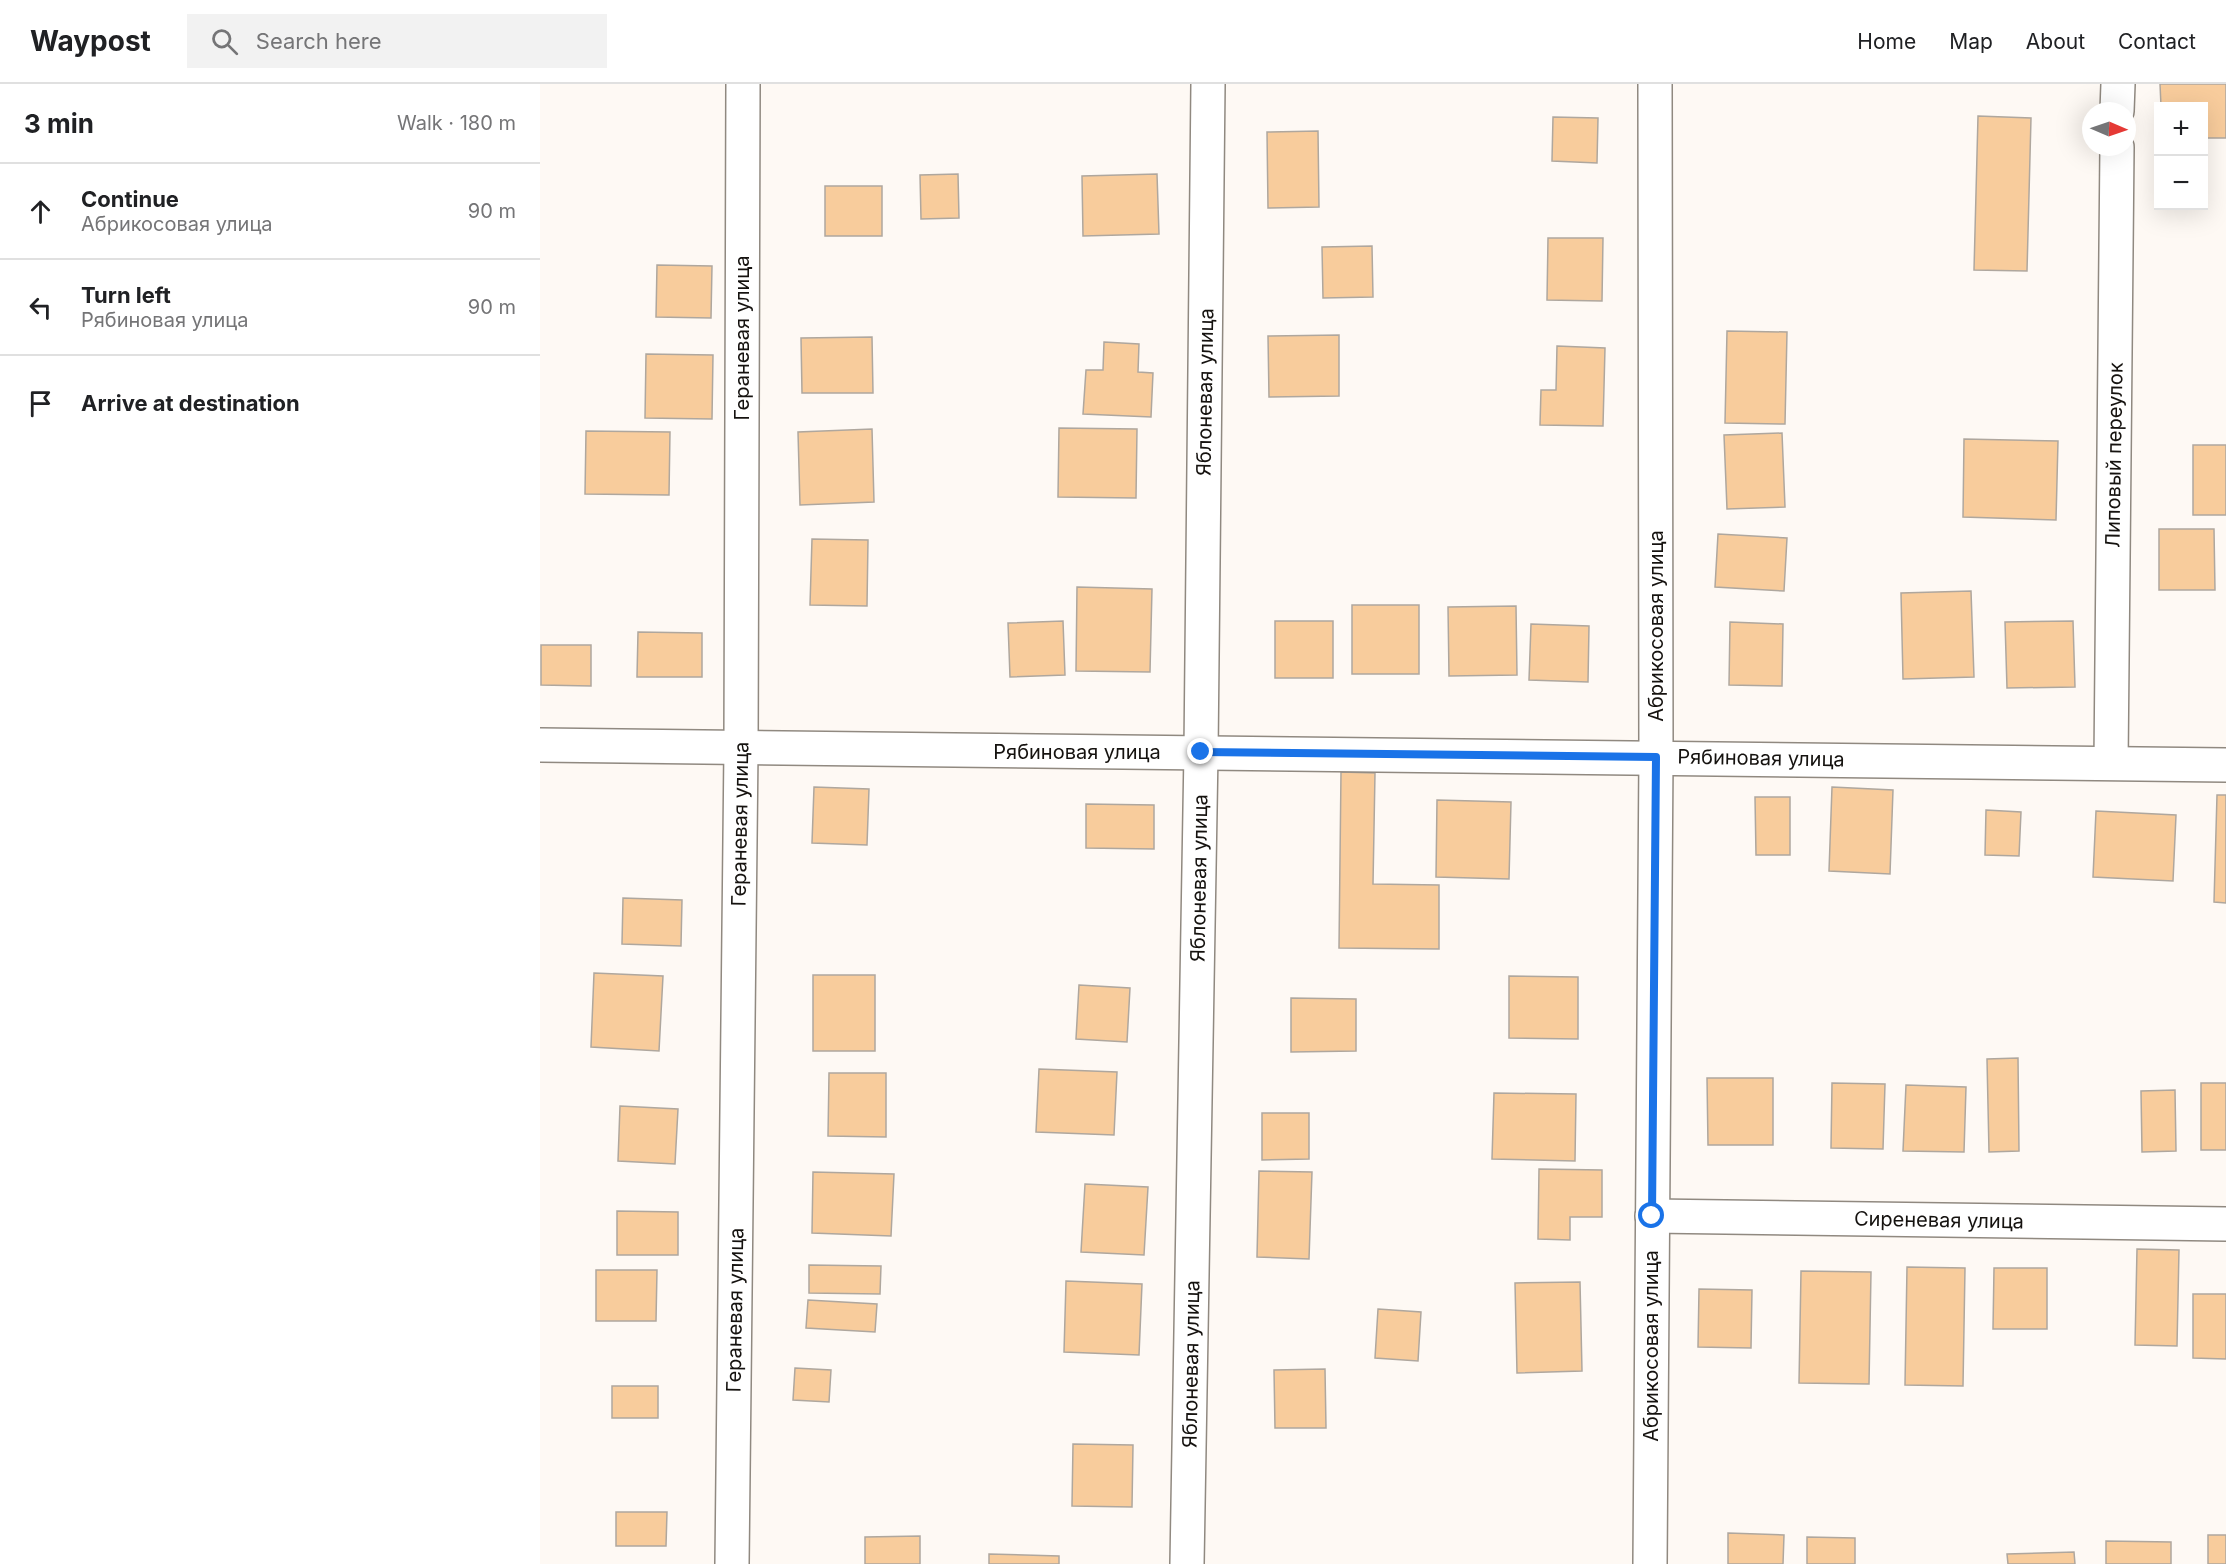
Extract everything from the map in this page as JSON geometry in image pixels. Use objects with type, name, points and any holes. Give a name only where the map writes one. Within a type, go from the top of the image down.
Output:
[{"type":"street","name":"Гераневая улица","points":[[732,1564],[741,749],[743,84]]},
{"type":"street","name":"Яблоневая улица","points":[[1187,1564],[1201,752],[1208,84]]},
{"type":"street","name":"Абрикосовая улица","points":[[1650,1564],[1656,757],[1655,84]]},
{"type":"street","points":[[2118,84],[2118,102]]},
{"type":"street","name":"Липовый переулок","points":[[2110,763],[2117,156]]},
{"type":"street","name":"Рябиновая улица","points":[[540,745],[2226,765]]},
{"type":"street","name":"Сиреневая улица","points":[[1652,1216],[2226,1224]]},
{"type":"building","points":[[2160,84],[2226,84],[2226,138],[2208,138],[2208,102],[2161,102]]},
{"type":"building","points":[[1978,116],[2031,118],[2027,271],[1974,270]]},
{"type":"building","points":[[1553,117],[1598,118],[1597,163],[1552,161]]},
{"type":"building","points":[[1318,131],[1319,207],[1268,208],[1267,132]]},
{"type":"building","points":[[958,174],[959,218],[921,219],[920,175]]},
{"type":"building","points":[[1157,174],[1159,234],[1083,236],[1082,176]]},
{"type":"building","points":[[825,186],[882,186],[882,236],[825,236]]},
{"type":"building","points":[[1548,238],[1603,238],[1602,301],[1547,300]]},
{"type":"building","points":[[1372,246],[1373,297],[1323,298],[1322,247]]},
{"type":"building","points":[[657,265],[712,266],[711,318],[656,317]]},
{"type":"building","points":[[1727,331],[1787,332],[1785,424],[1725,423]]},
{"type":"building","points":[[1339,335],[1339,396],[1269,397],[1268,336]]},
{"type":"building","points":[[872,337],[873,393],[802,393],[801,338]]},
{"type":"building","points":[[1104,342],[1139,344],[1138,372],[1153,373],[1151,417],[1083,414],[1086,370],[1103,370]]},
{"type":"building","points":[[1557,346],[1605,348],[1603,426],[1540,425],[1541,390],[1556,390]]},
{"type":"building","points":[[646,354],[713,355],[712,419],[645,418]]},
{"type":"building","points":[[1059,428],[1137,429],[1136,498],[1058,497]]},
{"type":"building","points":[[872,429],[874,502],[800,505],[798,432]]},
{"type":"building","points":[[586,431],[670,432],[669,495],[585,494]]},
{"type":"building","points":[[1782,433],[1785,507],[1727,509],[1724,435]]},
{"type":"building","points":[[1964,439],[2058,441],[2056,520],[1963,517]]},
{"type":"building","points":[[2193,445],[2226,445],[2226,515],[2193,515]]},
{"type":"building","points":[[2159,529],[2214,529],[2215,590],[2159,590]]},
{"type":"building","points":[[1718,534],[1787,538],[1784,591],[1715,587]]},
{"type":"building","points":[[812,539],[868,540],[867,606],[810,605]]},
{"type":"building","points":[[1077,587],[1152,589],[1150,672],[1076,671]]},
{"type":"building","points":[[1971,591],[1974,677],[1903,679],[1901,593]]},
{"type":"building","points":[[1352,605],[1419,605],[1419,674],[1352,674]]},
{"type":"building","points":[[1516,606],[1517,675],[1449,676],[1448,607]]},
{"type":"building","points":[[1063,621],[1065,675],[1010,677],[1008,623]]},
{"type":"building","points":[[1275,621],[1333,621],[1333,678],[1275,678]]},
{"type":"building","points":[[2073,621],[2075,687],[2007,688],[2005,622]]},
{"type":"building","points":[[1730,622],[1783,624],[1782,686],[1729,685]]},
{"type":"building","points":[[1531,624],[1589,626],[1588,682],[1529,680]]},
{"type":"building","points":[[638,632],[702,633],[702,677],[637,677]]},
{"type":"building","points":[[541,645],[591,645],[591,686],[541,685]]},
{"type":"building","points":[[1341,772],[1375,773],[1373,884],[1439,885],[1439,949],[1339,948]]},
{"type":"building","points":[[814,787],[869,789],[867,845],[812,843]]},
{"type":"building","points":[[1832,787],[1893,790],[1890,874],[1829,871]]},
{"type":"building","points":[[2217,795],[2226,795],[2226,903],[2214,902]]},
{"type":"building","points":[[1755,797],[1790,797],[1790,855],[1756,855]]},
{"type":"building","points":[[1437,800],[1511,802],[1509,879],[1436,877]]},
{"type":"building","points":[[1086,804],[1154,805],[1154,849],[1086,848]]},
{"type":"building","points":[[1986,810],[2021,812],[2019,856],[1985,855]]},
{"type":"building","points":[[2096,811],[2176,815],[2173,881],[2093,877]]},
{"type":"building","points":[[623,898],[682,900],[681,946],[622,944]]},
{"type":"building","points":[[594,973],[663,976],[659,1051],[591,1047]]},
{"type":"building","points":[[813,975],[875,975],[875,1051],[813,1051]]},
{"type":"building","points":[[1509,976],[1578,977],[1578,1039],[1509,1038]]},
{"type":"building","points":[[1079,985],[1130,988],[1127,1042],[1076,1039]]},
{"type":"building","points":[[1291,998],[1356,999],[1356,1051],[1291,1052]]},
{"type":"building","points":[[2018,1058],[2019,1151],[1989,1152],[1987,1059]]},
{"type":"building","points":[[1039,1069],[1117,1072],[1114,1135],[1036,1132]]},
{"type":"building","points":[[829,1073],[886,1073],[886,1137],[828,1136]]},
{"type":"building","points":[[1707,1078],[1773,1078],[1773,1145],[1708,1145]]},
{"type":"building","points":[[1832,1083],[1885,1084],[1883,1149],[1831,1148]]},
{"type":"building","points":[[2201,1083],[2226,1083],[2226,1150],[2201,1150]]},
{"type":"building","points":[[1906,1085],[1966,1087],[1964,1152],[1903,1151]]},
{"type":"building","points":[[2175,1090],[2176,1151],[2142,1152],[2141,1091]]},
{"type":"building","points":[[1494,1093],[1576,1094],[1575,1161],[1492,1159]]},
{"type":"building","points":[[620,1106],[678,1109],[675,1164],[618,1161]]},
{"type":"building","points":[[1262,1113],[1309,1113],[1309,1159],[1262,1160]]},
{"type":"building","points":[[1539,1169],[1602,1170],[1602,1217],[1570,1217],[1570,1240],[1538,1239]]},
{"type":"building","points":[[1259,1171],[1312,1172],[1309,1259],[1257,1257]]},
{"type":"building","points":[[813,1172],[894,1174],[891,1236],[812,1233]]},
{"type":"building","points":[[1085,1184],[1148,1187],[1144,1255],[1081,1252]]},
{"type":"building","points":[[617,1211],[678,1212],[678,1255],[617,1255]]},
{"type":"building","points":[[2137,1249],[2179,1250],[2177,1346],[2135,1345]]},
{"type":"building","points":[[809,1265],[881,1266],[880,1294],[809,1293]]},
{"type":"building","points":[[1907,1267],[1965,1268],[1963,1386],[1905,1385]]},
{"type":"building","points":[[1994,1268],[2047,1268],[2047,1329],[1993,1329]]},
{"type":"building","points":[[596,1270],[657,1270],[656,1321],[596,1321]]},
{"type":"building","points":[[1801,1271],[1871,1272],[1869,1384],[1799,1383]]},
{"type":"building","points":[[1066,1281],[1142,1284],[1139,1355],[1064,1352]]},
{"type":"building","points":[[1580,1282],[1582,1371],[1517,1373],[1515,1283]]},
{"type":"building","points":[[1699,1289],[1752,1290],[1751,1348],[1698,1347]]},
{"type":"building","points":[[2193,1294],[2226,1294],[2226,1359],[2193,1358]]},
{"type":"building","points":[[808,1300],[877,1304],[875,1332],[806,1328]]},
{"type":"building","points":[[1378,1309],[1421,1312],[1418,1361],[1375,1358]]},
{"type":"building","points":[[795,1368],[831,1370],[829,1402],[793,1400]]},
{"type":"building","points":[[1325,1369],[1326,1428],[1275,1428],[1274,1370]]},
{"type":"building","points":[[612,1386],[658,1386],[658,1418],[612,1418]]},
{"type":"building","points":[[1073,1444],[1133,1445],[1132,1507],[1072,1506]]},
{"type":"building","points":[[616,1512],[667,1512],[666,1546],[616,1546]]},
{"type":"building","points":[[1728,1533],[1784,1535],[1783,1564],[1728,1564]]},
{"type":"building","points":[[2208,1535],[2226,1535],[2226,1564],[2208,1564]]},
{"type":"building","points":[[920,1536],[920,1564],[865,1564],[865,1537]]},
{"type":"building","points":[[1807,1537],[1855,1538],[1855,1564],[1807,1564]]},
{"type":"building","points":[[2106,1541],[2171,1542],[2171,1564],[2106,1564]]},
{"type":"building","points":[[2074,1552],[2075,1564],[2008,1564],[2007,1554]]},
{"type":"building","points":[[989,1554],[1059,1556],[1059,1564],[989,1564]]},
{"type":"route","points":[[1201,752],[1656,757],[1652,1216]]}]
